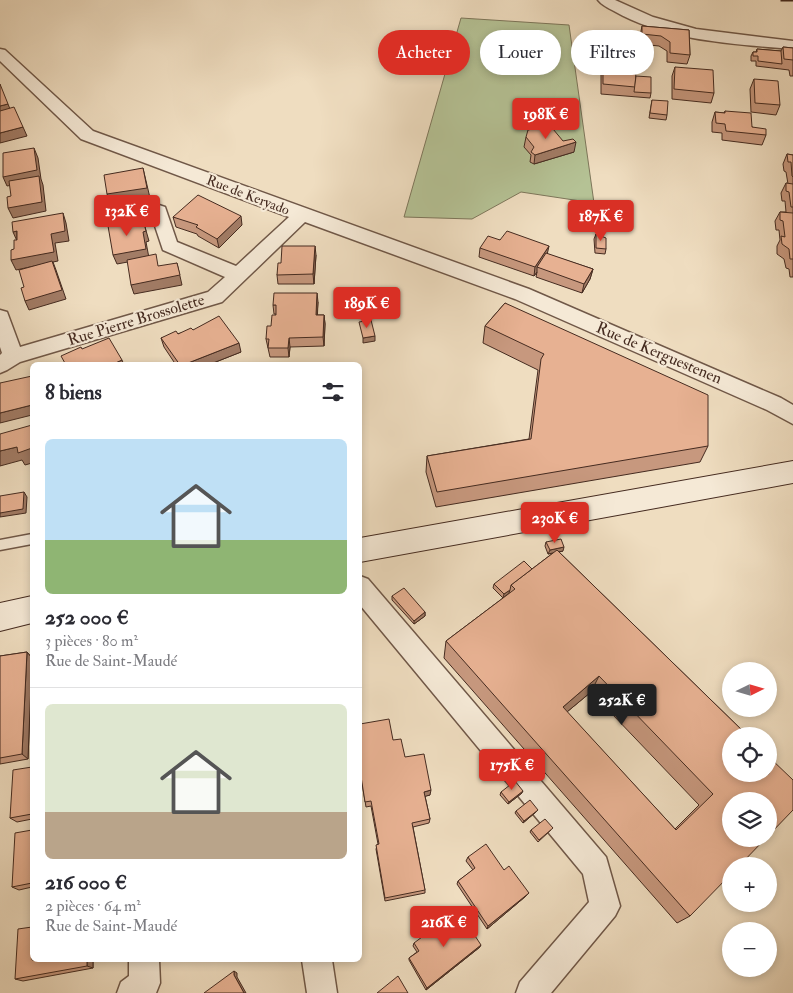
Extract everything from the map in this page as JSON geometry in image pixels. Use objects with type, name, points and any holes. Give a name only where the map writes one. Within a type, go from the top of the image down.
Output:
[{"type":"street","points":[[605,0],[624,11],[656,24],[706,34],[793,45]]},
{"type":"street","name":"Rue de Keryado","points":[[0,53],[87,134],[302,215],[522,294]]},
{"type":"street","points":[[159,211],[170,246],[239,275]]},
{"type":"street","name":"Rue Pierre Brossolette","points":[[7,361],[215,297],[302,215]]},
{"type":"street","name":"Rue de Kerguestenen","points":[[522,294],[774,404],[793,416]]},
{"type":"street","points":[[0,317],[7,361]]},
{"type":"street","points":[[362,550],[793,472]]},
{"type":"street","points":[[362,589],[596,868],[605,906],[531,993]]},
{"type":"street","points":[[0,617],[30,610]]},
{"type":"street","points":[[132,993],[146,983],[144,962]]},
{"type":"street","points":[[317,962],[322,993]]},
{"type":"lane","points":[[0,545],[30,539]]},
{"type":"green space","points":[[461,18],[569,25],[571,75],[576,75],[594,203],[521,192],[472,219],[404,217],[445,75],[470,75],[470,30],[458,30]]},
{"type":"building","points":[[642,26],[689,30],[690,55],[670,53],[670,42],[661,36],[654,35],[654,30],[642,30]]},
{"type":"building","points":[[783,47],[793,48],[793,60],[784,59]]},
{"type":"building","points":[[757,49],[781,51],[782,64],[758,61],[758,56],[753,56],[753,52],[757,52]]},
{"type":"building","points":[[675,67],[713,70],[714,93],[674,89]]},
{"type":"building","points":[[603,75],[636,75],[635,87],[603,84]]},
{"type":"building","points":[[636,76],[651,77],[651,93],[634,92]]},
{"type":"building","points":[[754,79],[778,81],[780,105],[755,103]]},
{"type":"building","points":[[0,84],[8,104],[0,106]]},
{"type":"building","points":[[652,100],[668,101],[667,115],[650,113]]},
{"type":"building","points":[[14,107],[23,127],[0,133],[0,111]]},
{"type":"building","points":[[725,111],[751,113],[752,127],[766,129],[766,135],[726,131],[725,124],[716,123],[715,112],[725,113]]},
{"type":"building","points":[[541,127],[553,129],[563,141],[573,139],[576,142],[535,155],[531,152],[534,147],[526,137],[528,130]]},
{"type":"building","points":[[34,148],[37,170],[3,177],[3,153]]},
{"type":"building","points":[[787,154],[793,155],[793,177],[791,162],[788,162]]},
{"type":"building","points":[[143,168],[147,188],[107,194],[104,175]]},
{"type":"building","points":[[39,176],[42,202],[8,208],[7,197],[11,196],[9,181]]},
{"type":"building","points":[[786,183],[793,184],[793,207],[791,207],[789,192],[786,191]]},
{"type":"building","points":[[198,195],[241,216],[217,239],[196,227],[198,225],[173,217]]},
{"type":"building","points":[[780,212],[793,213],[793,259],[790,259],[789,249],[782,244],[781,236],[785,237],[783,221],[780,220]]},
{"type":"building","points":[[63,213],[65,231],[51,234],[54,252],[11,260],[14,240],[17,240],[17,231],[13,232],[12,222]]},
{"type":"building","points":[[143,220],[146,231],[143,232],[146,249],[113,255],[108,226]]},
{"type":"building","points":[[507,231],[549,246],[535,267],[480,248],[488,236],[500,240]]},
{"type":"building","points":[[596,234],[606,238],[606,249],[596,248]]},
{"type":"building","points":[[282,246],[315,246],[313,274],[277,275],[278,263],[281,263]]},
{"type":"building","points":[[546,253],[593,269],[584,284],[537,267]]},
{"type":"building","points":[[156,254],[158,266],[177,263],[180,275],[131,285],[127,260]]},
{"type":"building","points":[[52,261],[62,290],[25,301],[21,288],[24,287],[19,270]]},
{"type":"building","points":[[274,293],[317,293],[316,315],[324,315],[323,337],[289,338],[288,348],[268,348],[269,339],[266,339],[267,326],[271,326],[272,315],[276,315],[276,305],[273,305]]},
{"type":"building","points":[[505,303],[708,395],[708,446],[437,492],[427,456],[531,439],[541,359],[544,354],[485,326]]},
{"type":"building","points":[[219,316],[239,343],[191,362],[178,362],[161,338],[176,331],[178,334],[191,328],[193,330]]},
{"type":"building","points":[[371,320],[375,336],[363,338],[359,322]]},
{"type":"building","points":[[109,338],[122,360],[118,362],[64,362],[61,356],[81,347],[82,349]]},
{"type":"building","points":[[30,376],[30,406],[0,413],[0,383]]},
{"type":"building","points":[[30,426],[30,449],[18,453],[17,447],[0,451],[0,434]]},
{"type":"building","points":[[24,492],[23,509],[0,513],[0,496]]},
{"type":"building","points":[[561,539],[564,547],[550,550],[546,542]]},
{"type":"building","points":[[557,550],[722,711],[722,718],[730,718],[739,727],[722,727],[722,782],[777,782],[777,765],[793,780],[793,810],[777,827],[777,792],[722,792],[722,847],[757,847],[748,857],[722,857],[722,883],[690,916],[446,641],[515,589],[511,585]],"holes":[[[599,676],[713,794],[676,830],[563,707]]]},
{"type":"building","points":[[524,561],[532,569],[511,585],[510,590],[504,594],[494,584]]},
{"type":"building","points":[[404,588],[425,612],[414,621],[392,596]]},
{"type":"building","points":[[27,652],[22,754],[0,758],[0,656]]},
{"type":"building","points":[[389,719],[393,740],[401,739],[405,757],[424,754],[431,790],[424,792],[430,819],[412,823],[425,890],[385,898],[376,845],[379,844],[371,801],[365,802],[362,783],[362,724]]},
{"type":"building","points":[[30,767],[30,814],[10,818],[13,770]]},
{"type":"building","points":[[515,781],[523,791],[509,802],[501,792]]},
{"type":"building","points":[[530,800],[538,810],[524,821],[516,811]]},
{"type":"building","points":[[545,819],[553,828],[539,840],[531,830]]},
{"type":"building","points":[[30,830],[30,883],[12,887],[15,833]]},
{"type":"building","points":[[486,844],[504,870],[509,866],[529,893],[488,926],[458,881],[475,868],[468,857]]},
{"type":"building","points":[[458,910],[481,945],[427,988],[409,958],[419,951],[414,943]]},
{"type":"building","points":[[30,927],[30,962],[87,962],[87,966],[15,979],[18,929]]},
{"type":"building","points":[[234,971],[234,975],[244,993],[204,993]]},
{"type":"building","points":[[398,976],[408,993],[377,993]]}]
